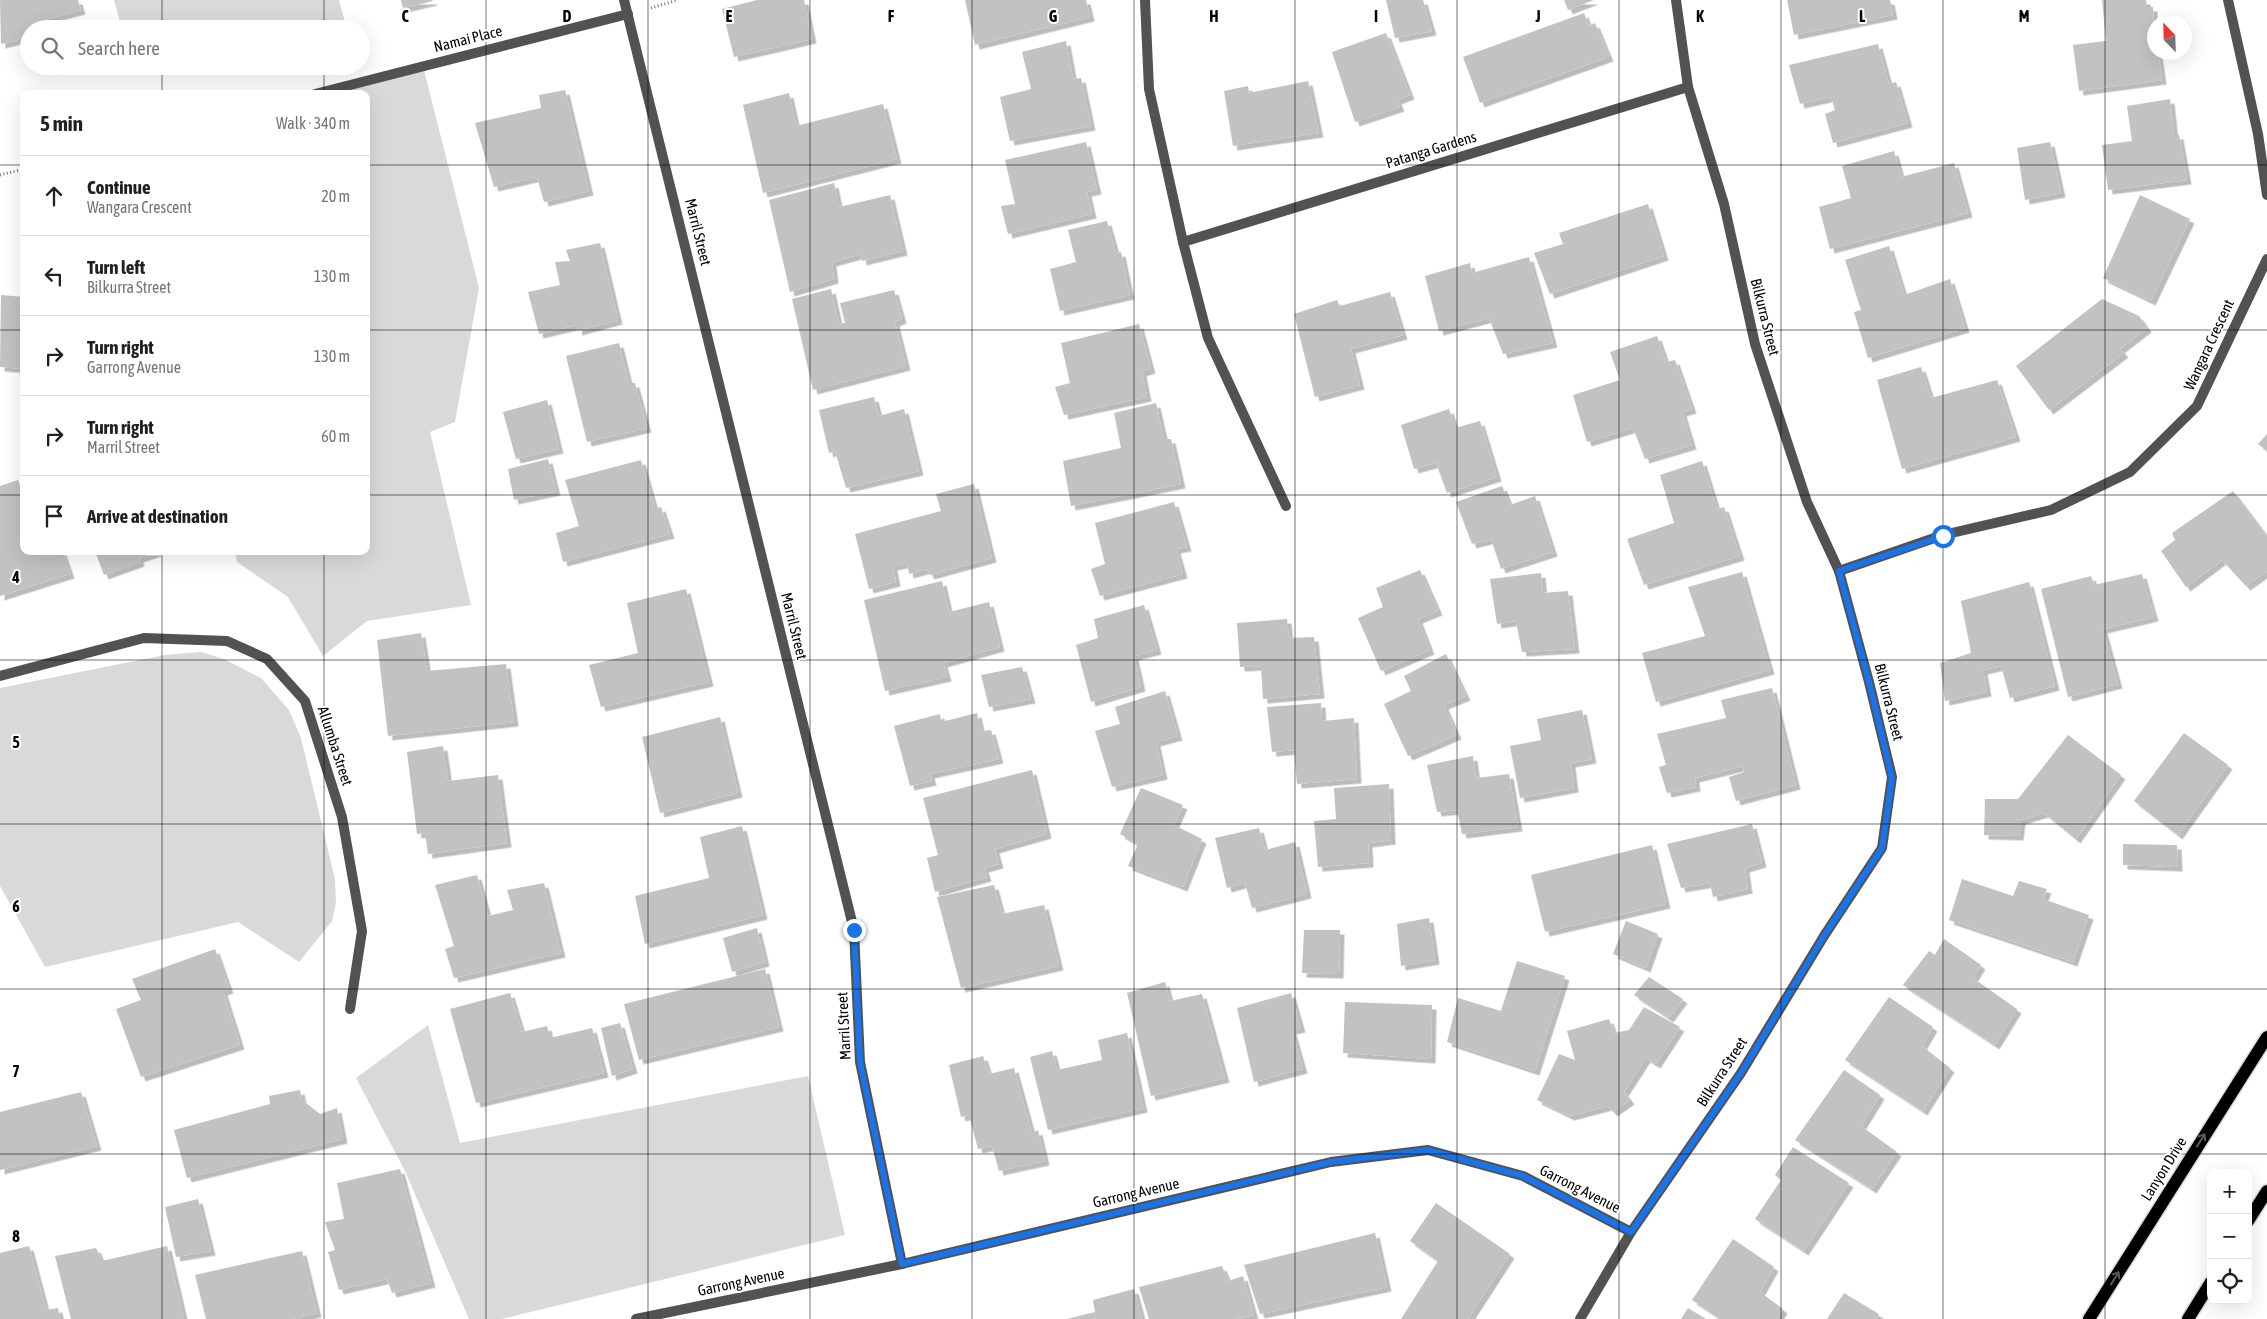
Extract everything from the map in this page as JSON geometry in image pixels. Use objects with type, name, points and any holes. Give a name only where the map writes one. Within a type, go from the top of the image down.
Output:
[{"type":"main road","name":"Lanyon Drive","points":[[2089,1319],[2267,1036]]},
{"type":"main road","points":[[2252,1215],[2267,1191]]},
{"type":"main road","points":[[2188,1319],[2207,1288]]},
{"type":"street","name":"Marril Street","points":[[624,0],[854,930],[860,1062],[902,1264]]},
{"type":"street","points":[[1145,0],[1149,89],[1183,242],[1208,338],[1286,506]]},
{"type":"street","name":"Bilkurra Street","points":[[1580,1319],[1631,1232],[1741,1073],[1824,936],[1882,848],[1892,778],[1869,682],[1839,571],[1807,502],[1754,344],[1724,204],[1688,87],[1676,0]]},
{"type":"street","points":[[2228,0],[2258,134],[2267,195]]},
{"type":"street","name":"Namai Place","points":[[331,90],[628,14]]},
{"type":"street","name":"Patanga Gardens","points":[[1183,242],[1688,87]]},
{"type":"street","name":"Wangara Crescent","points":[[1839,571],[1943,536],[2051,510],[2130,472],[2197,406],[2267,259]]},
{"type":"street","name":"Allumba Street","points":[[0,676],[144,638],[227,641],[267,658],[305,702],[342,817],[362,931],[350,1010]]},
{"type":"street","name":"Garrong Avenue","points":[[636,1319],[902,1264],[1331,1162],[1428,1150],[1523,1176],[1631,1232]]},
{"type":"path","points":[[0,176],[20,170]]},
{"type":"shaded area","points":[[114,0],[339,0],[344,20],[120,20]]},
{"type":"shaded area","points":[[423,66],[479,288],[455,422],[430,432],[471,605],[367,621],[323,656],[288,597],[237,562],[236,555],[370,555],[370,90],[334,90]]},
{"type":"shaded area","points":[[201,652],[224,659],[261,678],[289,710],[301,738],[335,879],[336,903],[332,921],[299,962],[238,922],[45,967],[0,886],[0,688],[165,655]]},
{"type":"shaded area","points":[[428,1025],[460,1143],[808,1076],[845,1235],[502,1319],[469,1319],[405,1171],[356,1078]]},
{"type":"building","points":[[0,0],[78,0],[81,10],[43,20],[20,20],[20,39],[1,44]]},
{"type":"building","points":[[401,0],[432,0],[433,1],[403,8]]},
{"type":"building","points":[[757,0],[804,0],[812,39],[734,57],[722,9]]},
{"type":"building","points":[[965,0],[1086,0],[1090,17],[975,45]]},
{"type":"building","points":[[1386,0],[1423,0],[1432,31],[1395,38]]},
{"type":"building","points":[[1564,0],[1594,0],[1568,10]]},
{"type":"building","points":[[1787,0],[1890,0],[1893,15],[1794,35]]},
{"type":"building","points":[[2102,0],[2146,0],[2147,7],[2153,7],[2153,15],[2147,15],[2147,60],[2159,60],[2162,80],[2079,91],[2073,45],[2106,41]]},
{"type":"building","points":[[1584,13],[1589,26],[1595,23],[1609,57],[1480,103],[1463,57]]},
{"type":"building","points":[[1386,33],[1410,95],[1397,100],[1400,107],[1355,122],[1332,52]]},
{"type":"building","points":[[1066,41],[1073,79],[1081,78],[1091,126],[1010,141],[1000,97],[1031,89],[1022,52]]},
{"type":"building","points":[[1878,44],[1889,84],[1896,82],[1908,123],[1833,143],[1825,114],[1835,110],[1831,97],[1800,104],[1789,65]]},
{"type":"building","points":[[1308,81],[1319,133],[1233,146],[1224,91],[1248,86],[1249,93]]},
{"type":"building","points":[[565,90],[589,191],[544,202],[537,177],[494,187],[475,123],[541,108],[539,95]]},
{"type":"building","points":[[789,93],[796,126],[883,104],[897,159],[763,193],[743,105]]},
{"type":"building","points":[[2170,99],[2174,135],[2179,135],[2187,180],[2108,190],[2102,145],[2132,141],[2127,106]]},
{"type":"building","points":[[1086,142],[1097,190],[1087,192],[1092,214],[1008,234],[1001,206],[1015,204],[1005,160]]},
{"type":"building","points":[[2050,142],[2061,193],[2025,200],[2017,148]]},
{"type":"building","points":[[1894,151],[1901,177],[1954,163],[1968,213],[1830,249],[1819,207],[1851,198],[1842,166]]},
{"type":"building","points":[[834,183],[839,207],[890,195],[903,251],[862,261],[861,254],[832,262],[834,279],[790,292],[769,200]]},
{"type":"building","points":[[2140,195],[2190,219],[2151,301],[2103,278]]},
{"type":"building","points":[[1648,204],[1664,256],[1550,294],[1534,253],[1563,244],[1559,233]]},
{"type":"building","points":[[1107,221],[1116,253],[1121,252],[1130,295],[1060,311],[1050,269],[1076,262],[1068,230]]},
{"type":"building","points":[[600,243],[618,320],[578,331],[577,325],[539,334],[528,292],[560,285],[555,262],[570,261],[566,250]]},
{"type":"building","points":[[1889,246],[1904,295],[1950,279],[1965,328],[1868,358],[1854,312],[1861,310],[1845,260]]},
{"type":"building","points":[[1529,257],[1553,343],[1503,354],[1489,318],[1439,331],[1425,276],[1470,263],[1472,273]]},
{"type":"building","points":[[831,289],[839,324],[845,323],[840,303],[894,290],[902,319],[895,322],[906,366],[813,390],[792,299]]},
{"type":"building","points":[[1390,292],[1403,335],[1351,349],[1360,385],[1315,397],[1294,314],[1337,300],[1340,306]]},
{"type":"building","points":[[1,295],[20,297],[20,369],[0,367]]},
{"type":"building","points":[[2102,299],[2139,316],[2147,328],[2120,349],[2124,353],[2049,410],[2016,366]]},
{"type":"building","points":[[1139,324],[1151,369],[1142,372],[1147,397],[1064,415],[1055,387],[1070,383],[1061,343]]},
{"type":"building","points":[[1657,336],[1666,362],[1675,360],[1692,409],[1682,412],[1692,445],[1645,459],[1633,428],[1587,442],[1573,395],[1620,380],[1610,352]]},
{"type":"building","points":[[619,343],[629,383],[635,383],[647,428],[587,442],[566,356]]},
{"type":"building","points":[[1921,367],[1931,398],[1997,380],[2016,437],[1902,469],[1877,380]]},
{"type":"building","points":[[874,397],[879,416],[904,409],[919,471],[846,488],[835,451],[829,453],[819,410]]},
{"type":"building","points":[[547,400],[559,449],[516,459],[503,412]]},
{"type":"building","points":[[1156,403],[1164,439],[1171,439],[1181,484],[1071,506],[1063,461],[1121,448],[1114,413]]},
{"type":"building","points":[[1449,409],[1455,428],[1480,421],[1497,477],[1447,493],[1436,463],[1414,469],[1401,425]]},
{"type":"building","points":[[2267,434],[2267,451],[2258,444]]},
{"type":"building","points":[[548,459],[556,491],[514,500],[508,469]]},
{"type":"building","points":[[641,460],[655,509],[661,507],[670,534],[563,562],[556,533],[579,526],[565,480]]},
{"type":"building","points":[[1702,461],[1717,509],[1724,507],[1740,556],[1644,585],[1627,539],[1674,523],[1660,475]]},
{"type":"building","points":[[18,480],[20,485],[20,555],[63,555],[70,574],[0,596],[0,486]]},
{"type":"building","points":[[974,484],[992,558],[930,575],[927,569],[909,574],[907,563],[893,566],[896,582],[869,589],[855,534],[941,511],[936,494]]},
{"type":"building","points":[[1502,486],[1510,505],[1535,496],[1553,552],[1501,569],[1491,539],[1472,544],[1456,502]]},
{"type":"building","points":[[2233,491],[2267,536],[2267,571],[2246,586],[2222,560],[2186,587],[2161,551],[2175,540],[2172,533]]},
{"type":"building","points":[[1174,502],[1187,547],[1176,549],[1183,574],[1100,596],[1091,569],[1105,564],[1095,523]]},
{"type":"building","points":[[96,555],[148,555],[139,558],[140,562],[104,575]]},
{"type":"building","points":[[1420,570],[1438,611],[1418,619],[1430,650],[1381,671],[1358,618],[1383,607],[1376,588]]},
{"type":"building","points":[[1742,572],[1770,670],[1656,702],[1642,653],[1705,636],[1688,587]]},
{"type":"building","points":[[1541,573],[1543,593],[1568,591],[1575,649],[1522,652],[1516,621],[1497,624],[1490,579]]},
{"type":"building","points":[[2142,574],[2154,617],[2103,629],[2118,684],[2068,697],[2041,589],[2091,576],[2094,585]]},
{"type":"building","points":[[942,581],[949,612],[989,602],[1000,647],[943,663],[947,677],[885,691],[864,600]]},
{"type":"building","points":[[2029,582],[2055,686],[2010,698],[2001,666],[1983,670],[1987,692],[1945,701],[1940,663],[1971,653],[1961,601]]},
{"type":"building","points":[[686,589],[709,682],[601,707],[589,665],[638,653],[627,603]]},
{"type":"building","points":[[1144,605],[1157,650],[1134,656],[1141,687],[1091,702],[1076,645],[1098,638],[1094,619]]},
{"type":"building","points":[[1287,619],[1289,638],[1314,637],[1320,694],[1263,699],[1261,666],[1240,667],[1237,623]]},
{"type":"building","points":[[421,633],[427,671],[506,664],[514,722],[388,736],[377,640]]},
{"type":"building","points":[[1446,654],[1466,696],[1444,705],[1457,735],[1408,756],[1384,704],[1411,691],[1404,676]]},
{"type":"building","points":[[1022,667],[1031,699],[989,707],[981,675]]},
{"type":"building","points":[[1772,688],[1796,785],[1736,801],[1729,777],[1744,772],[1743,766],[1695,778],[1696,787],[1667,793],[1659,767],[1666,765],[1657,734],[1726,718],[1721,700]]},
{"type":"building","points":[[1165,691],[1178,736],[1156,742],[1163,775],[1112,787],[1095,731],[1120,724],[1115,707]]},
{"type":"building","points":[[1321,703],[1322,721],[1354,718],[1357,779],[1297,784],[1294,750],[1272,752],[1267,707]]},
{"type":"building","points":[[1582,710],[1592,759],[1571,763],[1574,788],[1520,798],[1510,746],[1541,740],[1537,719]]},
{"type":"building","points":[[977,713],[981,731],[991,730],[999,759],[930,774],[932,781],[910,786],[894,726],[940,714],[941,722]]},
{"type":"building","points":[[720,717],[738,793],[660,813],[642,737]]},
{"type":"building","points":[[2184,733],[2228,765],[2178,835],[2134,801]]},
{"type":"building","points":[[2068,735],[2121,775],[2076,839],[2044,813],[2021,820],[2019,836],[1984,835],[1985,799],[2018,799]]},
{"type":"building","points":[[443,746],[448,781],[498,775],[507,843],[428,854],[425,833],[417,834],[407,752]]},
{"type":"building","points":[[1473,756],[1476,778],[1509,774],[1518,827],[1462,834],[1457,810],[1437,812],[1427,765]]},
{"type":"building","points":[[1032,770],[1047,834],[995,849],[999,864],[984,868],[987,877],[935,892],[927,858],[938,855],[923,798]]},
{"type":"building","points":[[1389,784],[1391,840],[1368,843],[1369,863],[1318,867],[1314,821],[1336,819],[1334,788]]},
{"type":"building","points":[[1141,788],[1183,805],[1174,825],[1202,839],[1183,887],[1128,866],[1138,844],[1120,834]]},
{"type":"building","points":[[1752,824],[1762,863],[1745,868],[1748,889],[1713,897],[1710,883],[1681,888],[1667,844]]},
{"type":"building","points":[[742,826],[763,915],[645,944],[635,896],[709,878],[700,837]]},
{"type":"building","points":[[1259,828],[1265,850],[1295,842],[1307,894],[1252,908],[1245,883],[1227,888],[1215,838]]},
{"type":"building","points":[[2123,844],[2177,845],[2178,867],[2123,865]]},
{"type":"building","points":[[1652,845],[1666,904],[1545,932],[1531,875]]},
{"type":"building","points":[[477,875],[488,916],[513,910],[507,890],[544,883],[561,953],[454,978],[445,949],[454,946],[435,885]]},
{"type":"building","points":[[1962,879],[2013,896],[2019,881],[2047,889],[2043,899],[2089,915],[2073,962],[1949,920]]},
{"type":"building","points":[[994,885],[1002,914],[1044,905],[1059,966],[961,988],[937,897]]},
{"type":"building","points":[[1429,918],[1435,960],[1401,966],[1397,924]]},
{"type":"building","points":[[1626,921],[1658,934],[1646,968],[1613,954]]},
{"type":"building","points":[[757,928],[765,962],[732,972],[723,938]]},
{"type":"building","points":[[1304,930],[1340,930],[1339,974],[1302,973]]},
{"type":"building","points":[[1944,939],[1981,965],[1973,978],[2017,1009],[1995,1045],[1903,985],[1929,951],[1935,955]]},
{"type":"building","points":[[215,949],[229,989],[223,991],[240,1045],[141,1077],[116,1009],[141,1000],[132,979]]},
{"type":"building","points":[[1517,961],[1565,976],[1535,1071],[1447,1042],[1458,998],[1501,1011]]},
{"type":"building","points":[[765,969],[779,1027],[639,1060],[624,1004]]},
{"type":"building","points":[[1649,977],[1683,999],[1669,1018],[1634,995]]},
{"type":"building","points":[[1165,982],[1170,1001],[1202,994],[1225,1078],[1151,1096],[1127,993]]},
{"type":"building","points":[[510,993],[522,1032],[547,1026],[550,1038],[592,1028],[604,1073],[476,1103],[450,1009]]},
{"type":"building","points":[[1291,993],[1301,1028],[1292,1030],[1303,1069],[1254,1082],[1237,1008]]},
{"type":"building","points":[[1889,997],[1933,1027],[1922,1046],[1950,1068],[1923,1111],[1845,1060]]},
{"type":"building","points":[[1345,1002],[1432,1005],[1431,1059],[1343,1053]]},
{"type":"building","points":[[1644,1007],[1680,1027],[1656,1064],[1646,1058],[1624,1092],[1630,1100],[1613,1112],[1608,1106],[1570,1116],[1537,1100],[1559,1054],[1575,1060],[1567,1031],[1609,1019],[1614,1033],[1629,1030]]},
{"type":"building","points":[[620,1023],[633,1069],[612,1076],[601,1028]]},
{"type":"building","points":[[1127,1033],[1143,1108],[1048,1130],[1030,1057],[1052,1051],[1057,1070],[1102,1060],[1098,1040]]},
{"type":"building","points":[[983,1056],[989,1074],[1014,1068],[1032,1133],[1038,1130],[1045,1161],[999,1171],[992,1146],[978,1149],[969,1115],[961,1117],[949,1065]]},
{"type":"building","points":[[1844,1070],[1880,1095],[1861,1126],[1897,1152],[1872,1189],[1795,1140]]},
{"type":"building","points":[[300,1090],[302,1100],[320,1114],[337,1108],[343,1139],[187,1178],[174,1130],[270,1104],[269,1096]]},
{"type":"building","points":[[81,1092],[97,1146],[0,1170],[0,1112]]},
{"type":"building","points":[[1793,1147],[1849,1183],[1804,1251],[1755,1219],[1781,1180],[1775,1175]]},
{"type":"building","points":[[400,1169],[431,1283],[392,1293],[387,1279],[339,1290],[328,1252],[335,1250],[325,1222],[344,1219],[337,1183]]},
{"type":"building","points":[[198,1199],[211,1251],[176,1257],[165,1207]]},
{"type":"building","points":[[1436,1203],[1510,1254],[1468,1319],[1401,1319],[1438,1261],[1410,1241]]},
{"type":"building","points":[[1375,1233],[1387,1287],[1260,1314],[1244,1265]]},
{"type":"building","points":[[1733,1239],[1774,1267],[1760,1292],[1783,1309],[1777,1319],[1721,1319],[1692,1300]]},
{"type":"building","points":[[29,1246],[46,1310],[58,1308],[60,1319],[0,1319],[0,1253]]},
{"type":"building","points":[[167,1246],[184,1319],[71,1319],[55,1256],[96,1248],[102,1261]]},
{"type":"building","points":[[302,1251],[317,1313],[292,1319],[206,1319],[195,1275]]},
{"type":"building","points":[[1222,1266],[1228,1281],[1243,1276],[1254,1315],[1237,1319],[1149,1319],[1139,1287]]},
{"type":"building","points":[[1134,1289],[1142,1319],[1067,1319],[1095,1312],[1093,1300]]},
{"type":"building","points":[[1844,1293],[1879,1314],[1876,1319],[1827,1319]]},
{"type":"building","points":[[1688,1308],[1706,1319],[1681,1319]]},
{"type":"route","points":[[854,930],[860,1062],[902,1264],[1331,1162],[1428,1150],[1523,1176],[1631,1232],[1741,1073],[1824,936],[1882,848],[1892,778],[1869,682],[1839,571],[1943,536]]}]
